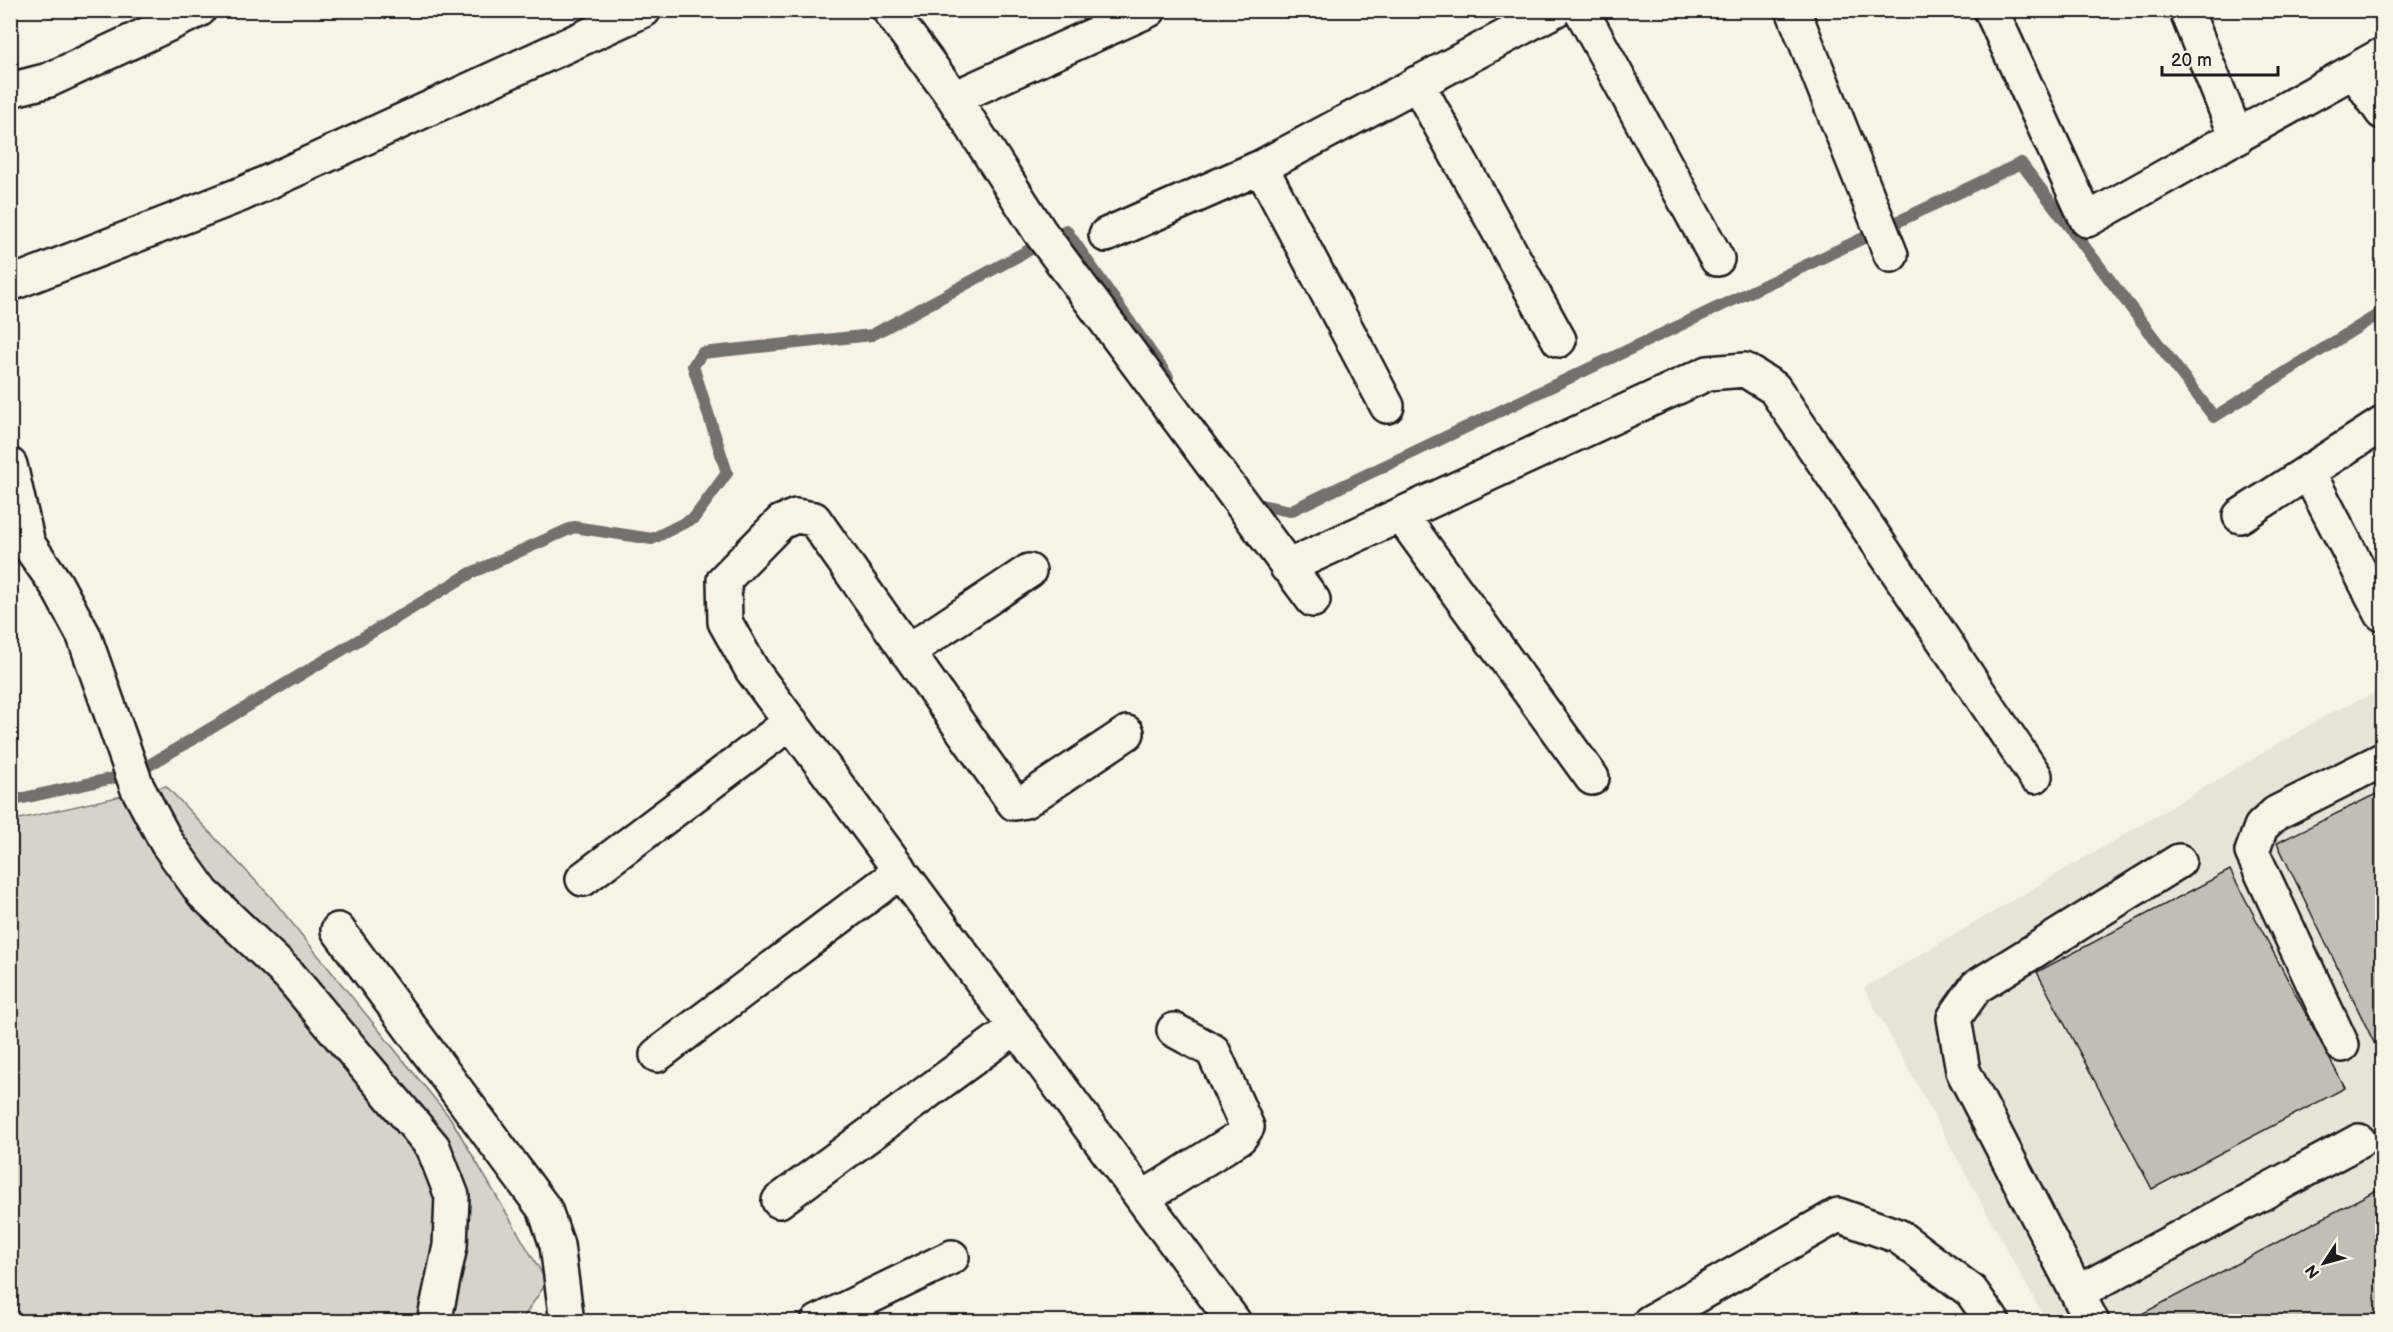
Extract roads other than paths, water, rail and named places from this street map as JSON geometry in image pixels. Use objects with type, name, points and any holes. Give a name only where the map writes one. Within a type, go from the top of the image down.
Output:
[{"type":"street","points":[[10,90],[49,80],[199,10]]},
{"type":"street","points":[[10,284],[242,194],[644,10]]},
{"type":"street","points":[[889,10],[954,98],[1040,232],[1105,316],[1313,600]]},
{"type":"street","points":[[954,98],[1149,10]]},
{"type":"street","points":[[1106,235],[1261,167],[1554,10]]},
{"type":"street","points":[[1581,10],[1717,259]]},
{"type":"street","points":[[1793,10],[1891,255]]},
{"type":"street","points":[[1991,10],[2087,220],[2382,55]]},
{"type":"street","points":[[2186,10],[2237,138]]},
{"type":"street","points":[[2354,71],[2382,112]]},
{"type":"street","points":[[1417,83],[1559,340]]},
{"type":"street","points":[[1261,167],[1387,406]]},
{"type":"street","points":[[1287,567],[1708,373],[1745,370],[1774,388],[2035,776]]},
{"type":"street","points":[[2240,516],[2382,424]]},
{"type":"street","points":[[10,465],[28,544],[56,584],[84,636],[137,787],[167,843],[203,893],[289,975],[433,1147],[452,1196],[450,1246],[434,1322]]},
{"type":"street","points":[[2308,472],[2382,614]]},
{"type":"street","points":[[1401,515],[1592,778]]},
{"type":"street","points":[[1127,733],[1025,801],[1014,803],[814,519],[795,516],[781,522],[724,580],[725,622],[752,670],[1234,1322]]},
{"type":"street","points":[[907,652],[1029,571]]},
{"type":"street","points":[[583,879],[790,722]]},
{"type":"street","points":[[2342,1045],[2252,852],[2261,827],[2276,813],[2382,760]]},
{"type":"street","points":[[2179,861],[1976,987],[1954,1018],[1962,1071],[2085,1307],[2359,1141]]},
{"type":"street","points":[[657,1055],[901,871]]},
{"type":"street","points":[[338,930],[545,1210],[557,1245],[567,1322]]},
{"type":"street","points":[[778,1201],[1016,1027]]},
{"type":"street","points":[[1143,1198],[1240,1137],[1247,1127],[1213,1051],[1174,1030]]},
{"type":"street","points":[[1650,1322],[1838,1215],[1898,1236],[1971,1291],[1993,1322]]},
{"type":"street","points":[[818,1322],[952,1257]]},
{"type":"waterway","points":[[1251,498],[1255,504],[1290,511],[2021,163],[2214,417],[2382,312]]},
{"type":"waterway","points":[[10,801],[136,773],[471,573],[574,527],[652,539],[694,518],[727,473],[693,366],[702,353],[872,335],[1066,230],[1168,377]]}]
